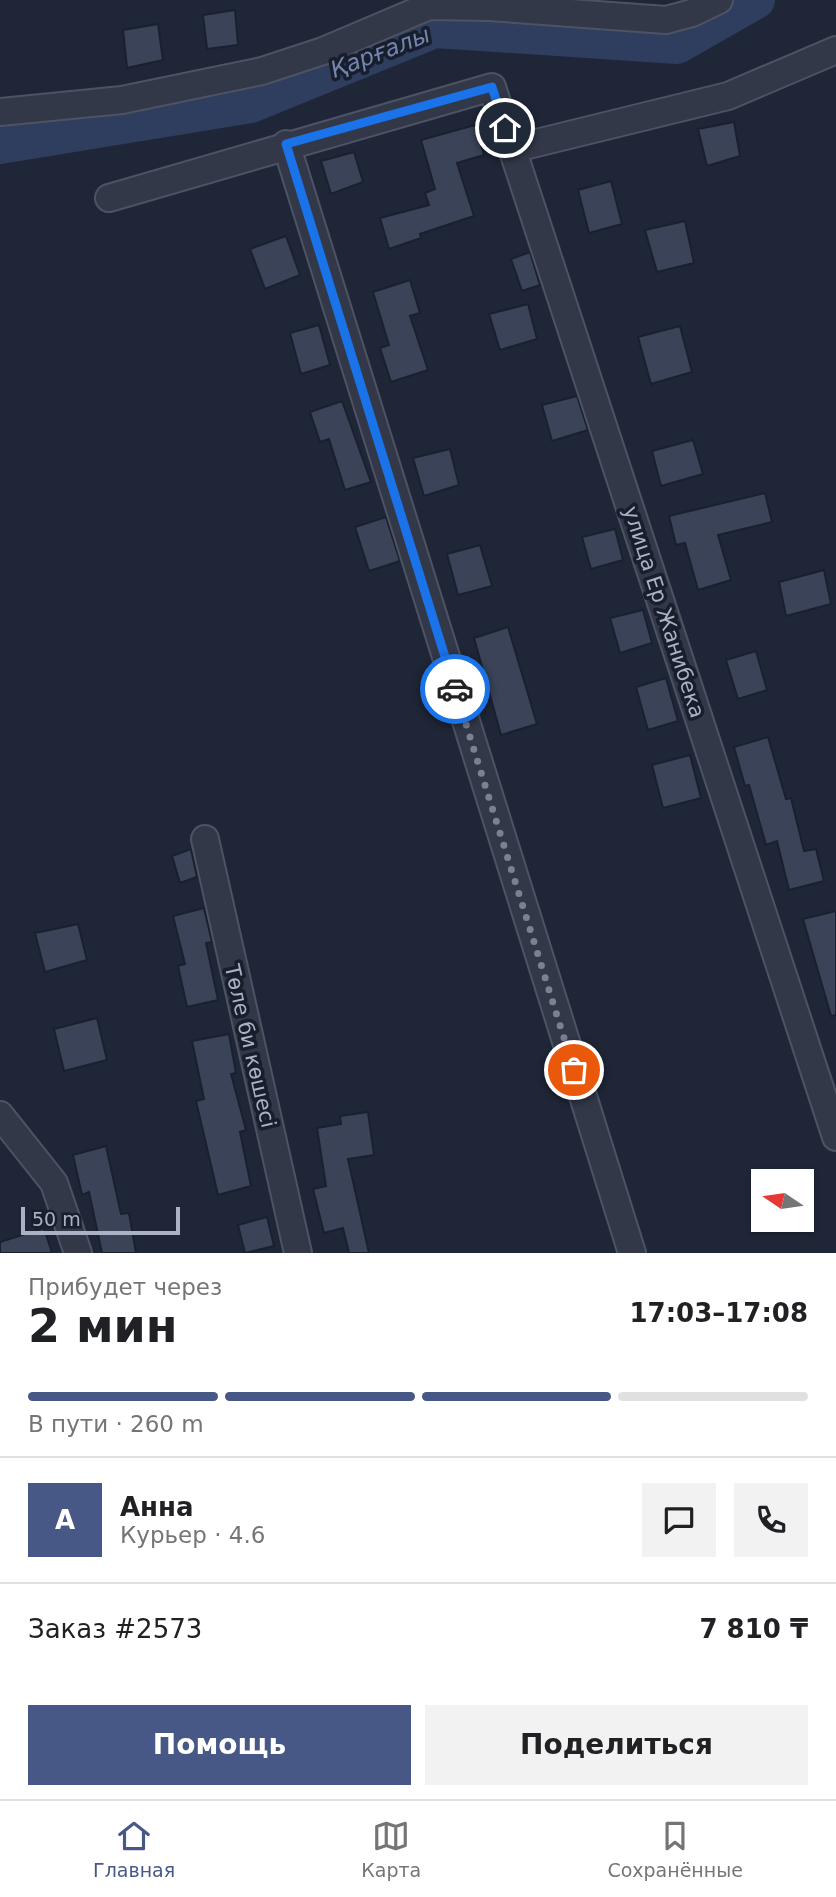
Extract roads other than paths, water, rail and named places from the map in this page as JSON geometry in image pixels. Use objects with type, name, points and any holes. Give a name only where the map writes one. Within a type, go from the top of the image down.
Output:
[{"type":"street","points":[[0,112],[122,100],[262,71],[323,51],[429,6],[489,7],[666,20],[692,13],[719,0]]},
{"type":"street","points":[[512,149],[728,96],[836,50]]},
{"type":"street","name":"улица Ер Жанибека","points":[[286,144],[492,87],[836,1137]]},
{"type":"street","points":[[109,198],[286,144],[632,1253]]},
{"type":"street","name":"Төле би көшесі","points":[[205,839],[298,1253]]},
{"type":"street","points":[[0,1115],[54,1183],[78,1253]]},
{"type":"waterway","name":"Қарғалы","points":[[0,145],[251,104],[435,29],[677,45],[756,0]]}]
